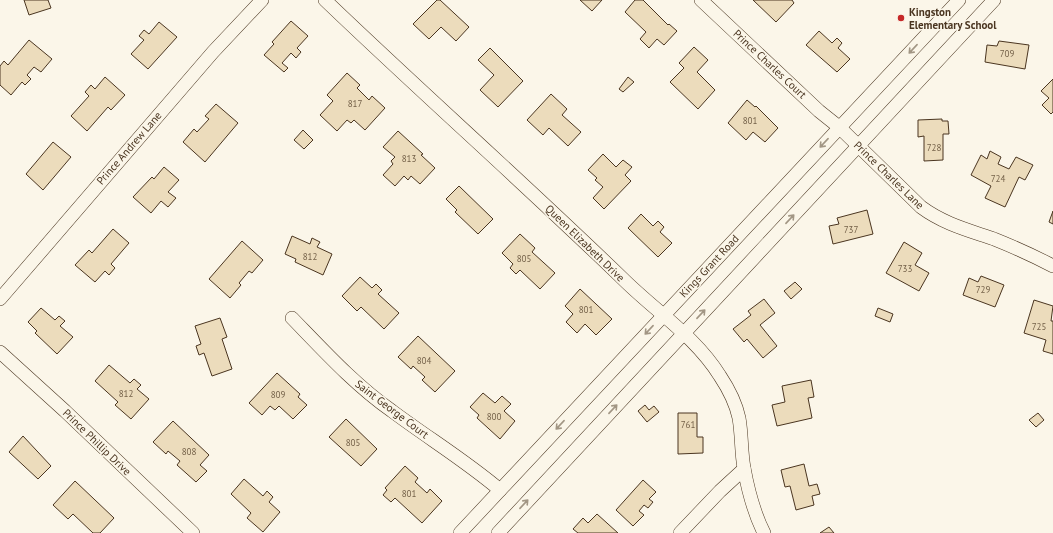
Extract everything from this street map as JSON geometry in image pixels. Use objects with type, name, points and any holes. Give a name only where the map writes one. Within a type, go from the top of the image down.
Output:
[{"type":"street","name":"Prince Andrew Lane","points":[[0,299],[213,52],[262,0]]},
{"type":"street","name":"Queen Elizabeth Drive","points":[[325,0],[562,220],[644,300],[664,314],[684,333],[720,375],[731,396],[739,418],[744,469],[752,501],[764,533]]},
{"type":"street","name":"Prince Charles Court","points":[[701,0],[819,111],[839,127]]},
{"type":"street","name":"Kings Grant Road","points":[[460,533],[959,0]]},
{"type":"street","points":[[498,533],[994,0]]},
{"type":"street","name":"Prince Charles Lane","points":[[839,127],[921,208],[934,217],[951,225],[1007,245],[1053,266]]},
{"type":"street","name":"Saint George Court","points":[[292,318],[328,356],[391,411],[480,472],[500,490]]},
{"type":"street","name":"Prince Phillip Drive","points":[[0,352],[65,411],[193,533]]},
{"type":"street","points":[[680,533],[720,491],[744,469]]},
{"type":"building","points":[[24,0],[48,0],[51,8],[29,15]]},
{"type":"building","points":[[437,0],[440,0],[469,27],[456,41],[441,27],[429,39],[413,24]]},
{"type":"building","points":[[580,0],[602,0],[592,11]]},
{"type":"building","points":[[635,0],[643,0],[668,25],[669,24],[677,31],[664,45],[657,39],[649,48],[640,39],[646,32],[625,12]]},
{"type":"building","points":[[753,0],[792,0],[794,3],[776,22]]},
{"type":"building","points":[[291,21],[308,36],[297,48],[301,52],[296,58],[291,53],[282,63],[288,68],[284,72],[264,55],[274,44],[272,42]]},
{"type":"building","points":[[159,22],[177,37],[148,69],[131,54],[144,40],[139,36],[144,30],[149,34]]},
{"type":"building","points":[[819,31],[832,43],[837,38],[842,43],[838,48],[850,59],[837,72],[806,45]]},
{"type":"building","points":[[29,40],[52,59],[41,72],[34,67],[27,75],[31,79],[25,85],[22,82],[11,95],[0,85],[0,66],[4,61],[8,65]]},
{"type":"building","points":[[999,41],[1029,45],[1025,69],[985,62],[987,45],[997,46]]},
{"type":"building","points":[[694,47],[708,60],[697,72],[715,90],[698,109],[670,82],[684,68],[679,63]]},
{"type":"building","points":[[490,48],[523,81],[498,107],[480,90],[494,75],[478,60]]},
{"type":"building","points":[[347,73],[360,85],[357,88],[369,100],[372,96],[385,108],[365,130],[354,120],[351,123],[347,120],[337,131],[320,115],[333,101],[327,95]]},
{"type":"building","points":[[105,77],[125,95],[111,110],[108,107],[87,131],[71,116],[89,96],[85,92],[91,85],[95,89]]},
{"type":"building","points":[[628,77],[634,82],[623,92],[619,89]]},
{"type":"building","points":[[1053,79],[1053,112],[1051,114],[1042,105],[1049,98],[1041,91]]},
{"type":"building","points":[[551,94],[567,109],[562,115],[581,132],[568,146],[549,128],[543,135],[527,120]]},
{"type":"building","points":[[747,100],[755,107],[756,106],[778,128],[765,142],[753,132],[746,140],[728,123]]},
{"type":"building","points":[[216,104],[238,123],[205,162],[183,142],[194,129],[197,132],[209,119],[205,116]]},
{"type":"building","points":[[942,119],[942,121],[948,121],[949,134],[943,134],[943,160],[924,161],[924,136],[918,137],[918,120]]},
{"type":"building","points":[[303,130],[313,140],[304,149],[294,140]]},
{"type":"building","points":[[398,131],[423,154],[421,155],[435,168],[420,184],[411,176],[408,180],[404,176],[395,186],[383,175],[393,164],[391,161],[395,157],[383,147]]},
{"type":"building","points":[[53,142],[71,157],[43,190],[26,174]]},
{"type":"building","points":[[990,151],[1001,157],[998,164],[1009,169],[1016,157],[1033,165],[1025,180],[1019,177],[1005,207],[985,198],[991,186],[971,175],[981,155],[987,159]]},
{"type":"building","points":[[603,154],[616,167],[623,160],[632,167],[625,175],[631,181],[604,209],[593,198],[603,187],[595,180],[597,178],[588,170]]},
{"type":"building","points":[[164,167],[179,180],[168,192],[176,198],[168,207],[161,201],[151,213],[133,197],[152,177],[154,179]]},
{"type":"building","points":[[459,186],[493,219],[478,234],[455,212],[457,210],[446,199]]},
{"type":"building","points":[[867,210],[873,234],[833,244],[829,226],[839,224],[837,218]]},
{"type":"building","points":[[1053,211],[1053,224],[1049,222]]},
{"type":"building","points":[[641,214],[653,226],[658,221],[664,227],[660,232],[672,243],[658,257],[628,228]]},
{"type":"building","points":[[113,229],[129,243],[111,264],[115,268],[109,275],[105,271],[95,282],[75,265],[89,250],[92,253]]},
{"type":"building","points":[[520,234],[535,248],[532,252],[555,273],[540,289],[520,270],[516,274],[510,268],[513,264],[502,253]]},
{"type":"building","points":[[292,236],[310,244],[312,238],[320,242],[317,247],[332,254],[323,275],[295,262],[296,259],[285,254]]},
{"type":"building","points":[[242,241],[263,260],[252,273],[249,271],[239,283],[241,285],[230,298],[209,279]]},
{"type":"building","points":[[904,242],[922,253],[915,265],[929,273],[919,291],[886,273]]},
{"type":"building","points":[[981,276],[1004,285],[995,307],[963,295],[969,278],[978,282]]},
{"type":"building","points":[[360,277],[372,288],[376,284],[382,290],[378,294],[399,313],[384,329],[361,307],[357,311],[342,296]]},
{"type":"building","points":[[795,282],[802,289],[791,299],[784,291]]},
{"type":"building","points":[[580,289],[612,319],[596,335],[585,324],[577,333],[566,322],[573,314],[565,306]]},
{"type":"building","points":[[764,299],[775,313],[760,325],[777,346],[763,358],[747,339],[744,342],[733,329],[751,315],[748,311]]},
{"type":"building","points":[[1034,300],[1053,306],[1051,321],[1053,321],[1053,354],[1043,351],[1046,340],[1024,333]]},
{"type":"building","points":[[41,308],[55,320],[59,316],[65,321],[60,326],[73,337],[57,354],[35,333],[37,331],[28,322]]},
{"type":"building","points":[[878,308],[893,314],[890,322],[875,316]]},
{"type":"building","points":[[220,318],[227,337],[222,339],[232,369],[212,376],[204,353],[199,355],[196,346],[201,344],[195,326]]},
{"type":"building","points":[[418,336],[455,371],[435,392],[422,380],[425,377],[413,366],[411,369],[398,357]]},
{"type":"building","points":[[109,365],[130,383],[134,379],[141,385],[137,389],[149,399],[131,419],[115,405],[118,402],[95,381]]},
{"type":"building","points":[[277,373],[300,394],[298,397],[307,405],[293,419],[279,406],[275,410],[270,406],[262,415],[249,403]]},
{"type":"building","points":[[811,380],[814,397],[808,398],[812,418],[777,426],[772,405],[785,402],[782,386]]},
{"type":"building","points":[[483,393],[495,403],[502,396],[511,404],[504,411],[515,421],[500,439],[477,418],[479,415],[470,407]]},
{"type":"building","points":[[645,405],[649,410],[654,406],[659,412],[647,422],[638,411]]},
{"type":"building","points":[[678,413],[697,413],[697,437],[703,437],[703,453],[678,454]]},
{"type":"building","points":[[1038,413],[1044,420],[1036,427],[1029,420]]},
{"type":"building","points":[[346,419],[377,449],[361,466],[329,437]]},
{"type":"building","points":[[173,421],[209,455],[200,465],[207,471],[196,482],[177,465],[180,461],[168,451],[166,454],[153,442]]},
{"type":"building","points":[[23,436],[51,466],[38,479],[9,452]]},
{"type":"building","points":[[804,464],[809,486],[817,484],[820,494],[812,496],[814,505],[796,510],[790,486],[785,487],[781,470]]},
{"type":"building","points":[[405,466],[418,478],[415,482],[427,493],[430,489],[442,501],[422,523],[395,498],[391,502],[383,495],[387,490],[385,488]]},
{"type":"building","points":[[244,479],[263,496],[267,491],[273,497],[269,502],[280,512],[263,532],[247,518],[251,513],[231,494]]},
{"type":"building","points":[[643,480],[656,492],[649,499],[653,502],[648,508],[644,505],[639,511],[644,515],[633,526],[616,510]]},
{"type":"building","points":[[75,481],[114,518],[100,533],[93,533],[73,514],[68,519],[53,505]]},
{"type":"building","points":[[597,514],[618,533],[578,533],[573,529],[583,518],[588,523]]},
{"type":"building","points":[[829,527],[834,533],[820,533]]},
{"type":"place","name":"Kingston Elementary School","points":[[901,18]]}]
